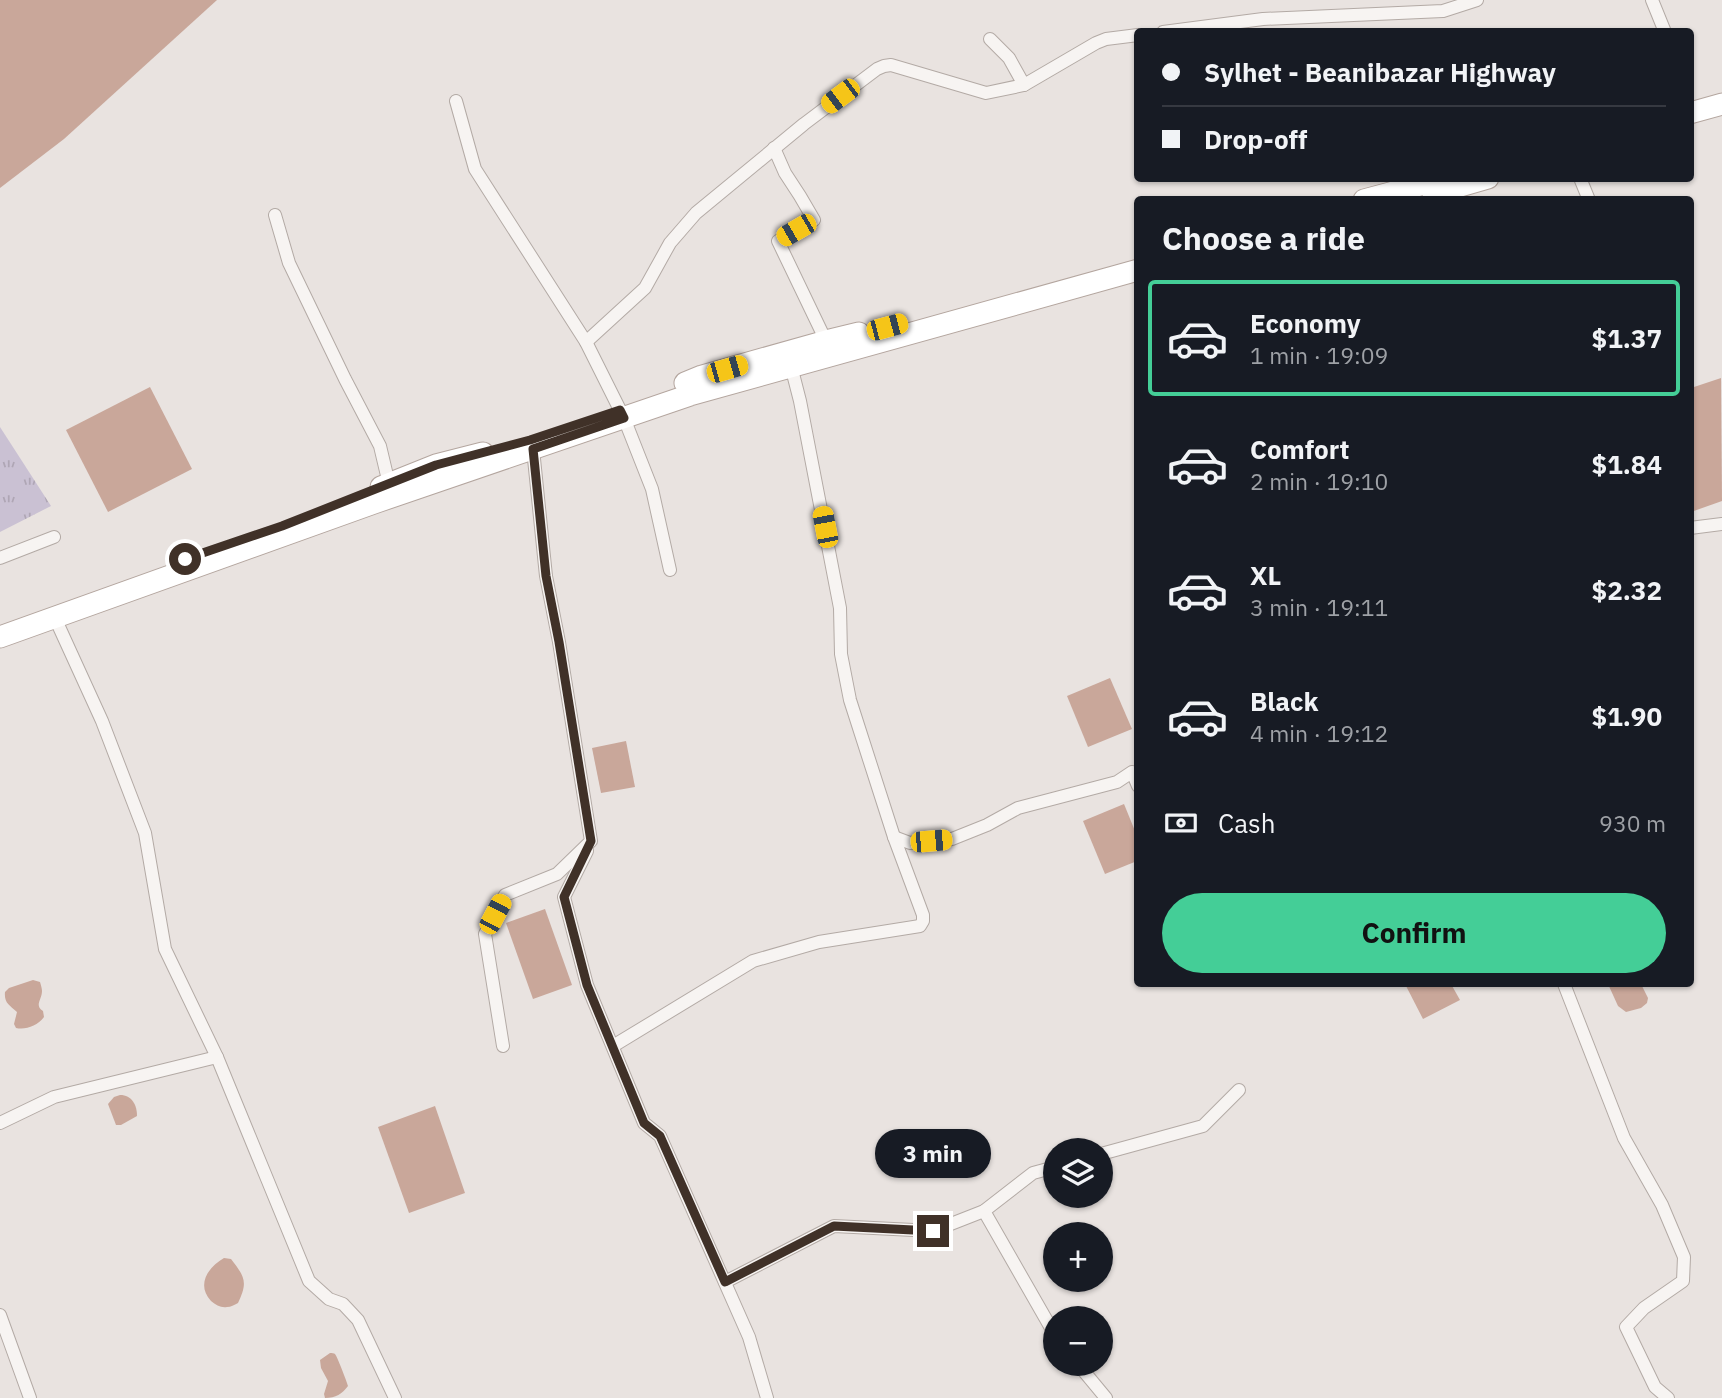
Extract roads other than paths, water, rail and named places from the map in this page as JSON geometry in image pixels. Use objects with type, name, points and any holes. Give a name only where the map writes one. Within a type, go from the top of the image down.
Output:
[{"type":"main road","points":[[1694,113],[1722,104]]},
{"type":"main road","points":[[1694,114],[1722,119]]},
{"type":"main road","points":[[1379,196],[1431,182]]},
{"type":"main road","points":[[1425,196],[1474,182]]},
{"type":"main road","points":[[0,623],[282,526],[436,465],[791,366],[821,350],[887,327],[1134,260]]},
{"type":"main road","points":[[0,637],[533,449],[622,414],[702,376],[821,350],[1134,272]]},
{"type":"street","points":[[1194,28],[1263,19],[1443,11],[1477,0]]},
{"type":"street","points":[[1652,0],[1663,28]]},
{"type":"street","points":[[586,342],[645,288],[670,243],[696,213],[774,148],[877,69],[891,65],[986,93],[1024,85],[1106,39],[1134,36]]},
{"type":"street","points":[[990,38],[1010,58],[1024,85]]},
{"type":"street","points":[[456,101],[475,169],[586,342],[622,414],[652,489],[670,570]]},
{"type":"street","points":[[774,148],[785,173],[814,220],[778,241],[821,350]]},
{"type":"street","points":[[275,215],[289,263],[380,446],[388,484]]},
{"type":"street","points":[[613,1046],[753,961],[819,942],[920,926],[923,921],[850,700],[841,654],[841,608],[791,366]]},
{"type":"street","points":[[533,449],[546,576],[591,841],[564,897],[587,985],[644,1123],[660,1136],[749,1337],[767,1398]]},
{"type":"street","points":[[1694,528],[1722,524]]},
{"type":"street","points":[[0,558],[54,537]]},
{"type":"street","points":[[55,618],[102,721],[145,833],[165,950],[217,1057],[309,1281],[329,1299],[343,1304],[358,1320],[395,1398]]},
{"type":"street","points":[[894,838],[910,843],[952,839],[987,825],[1018,808],[1117,782],[1132,772],[1134,777]]},
{"type":"street","points":[[503,1046],[485,933],[505,895],[557,874],[591,841]]},
{"type":"street","points":[[1564,987],[1624,1138],[1662,1205],[1684,1257],[1683,1281],[1644,1308],[1626,1327],[1655,1387],[1668,1398]]},
{"type":"street","points":[[0,1123],[54,1097],[217,1057]]},
{"type":"street","points":[[1113,1151],[1203,1126],[1239,1090]]},
{"type":"street","points":[[725,1282],[834,1226],[933,1231],[984,1211],[1033,1173],[1043,1170]]},
{"type":"street","points":[[984,1211],[1043,1314]]},
{"type":"street","points":[[1,1318],[30,1398]]},
{"type":"street","points":[[1088,1376],[1106,1398]]}]
